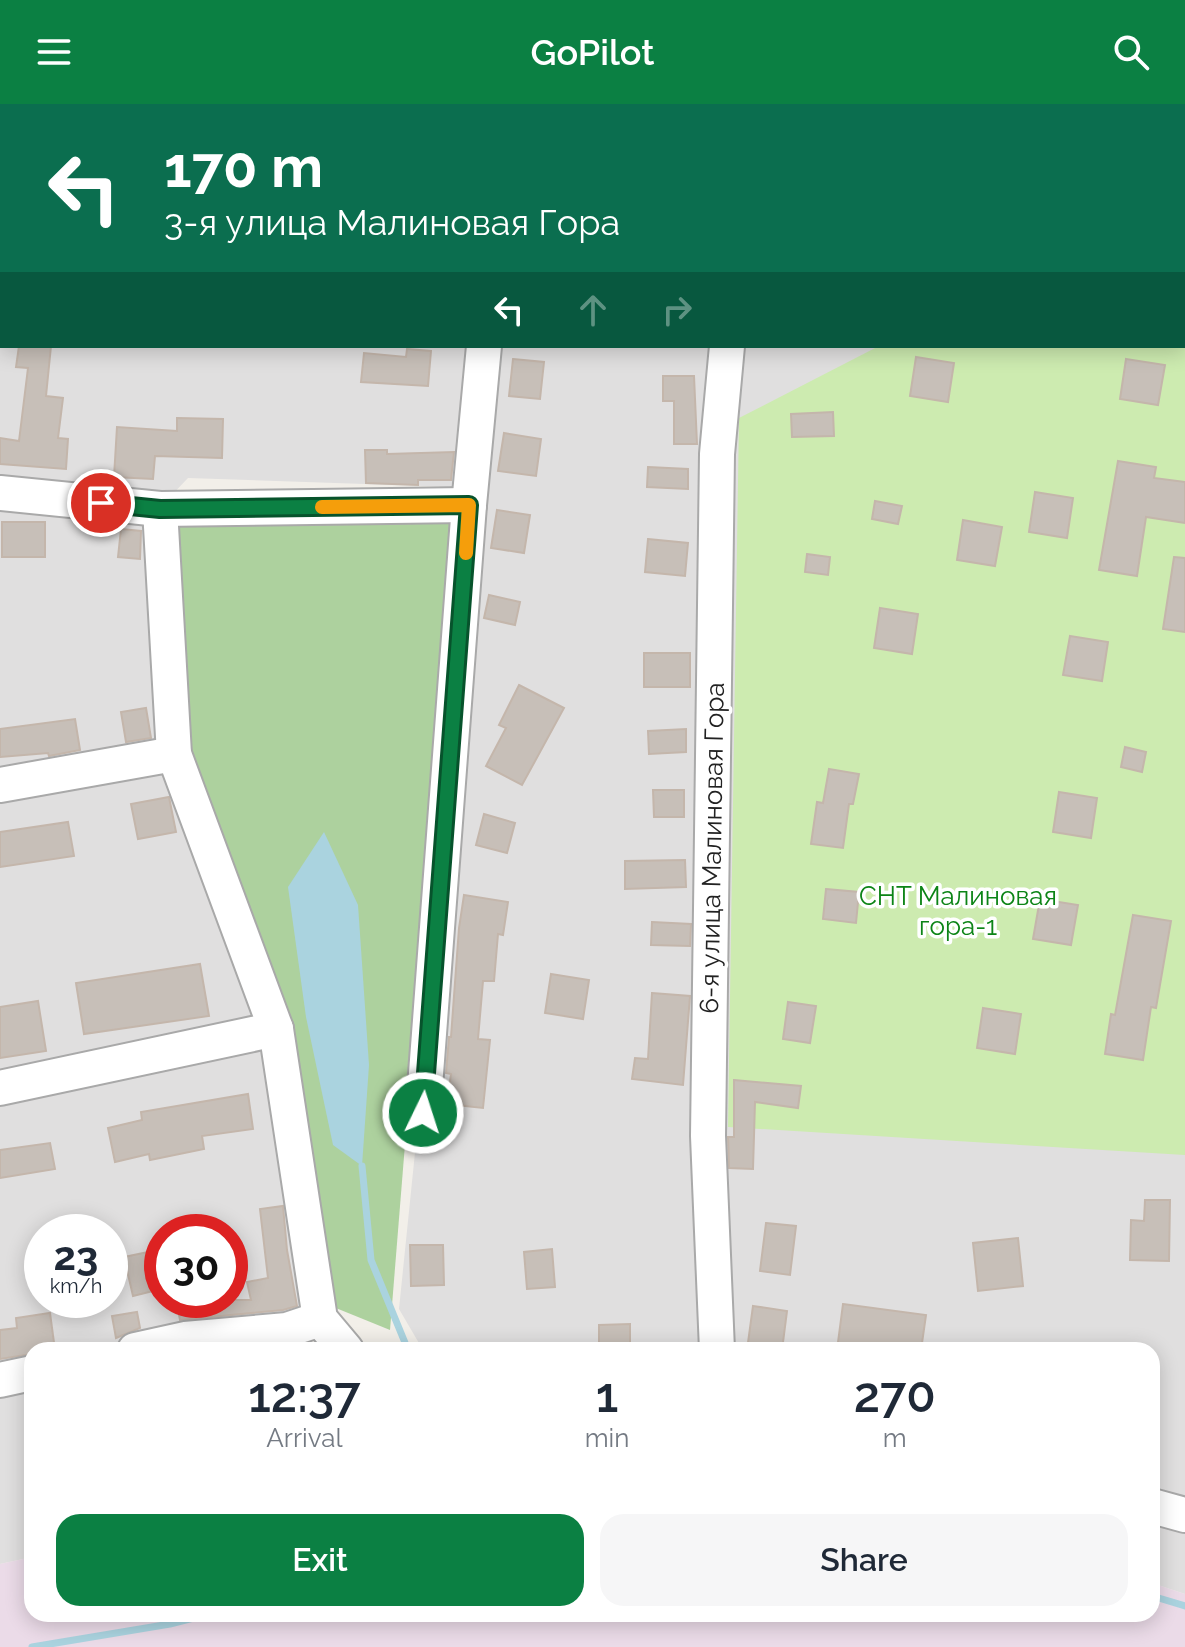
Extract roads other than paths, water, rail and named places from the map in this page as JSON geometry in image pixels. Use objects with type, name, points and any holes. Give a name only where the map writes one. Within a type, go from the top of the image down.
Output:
[{"type":"street","points":[[423,1113],[484,348]]},
{"type":"street","name":"6-я улица Малиновая Гора","points":[[717,1342],[708,1136],[717,454],[727,348]]},
{"type":"street","points":[[0,493],[160,509],[469,505]]},
{"type":"street","points":[[160,509],[174,754],[276,1029],[320,1319],[339,1342]]},
{"type":"street","points":[[0,785],[174,754]]},
{"type":"street","points":[[0,1088],[276,1029]]},
{"type":"street","points":[[171,1342],[287,1330],[320,1319]]},
{"type":"street","points":[[0,1380],[24,1375]]},
{"type":"street","points":[[1160,1508],[1185,1515]]},
{"type":"water","points":[[324,832],[358,905],[369,1065],[362,1166],[333,1145],[306,1017],[288,887]]},
{"type":"waterway","points":[[362,1166],[371,1260],[405,1342]]},
{"type":"waterway","points":[[1160,1598],[1185,1606]]},
{"type":"waterway","points":[[32,1647],[178,1622]]},
{"type":"park label","name":"СНТ Малиновая гора-1","points":[[958,911]]}]
